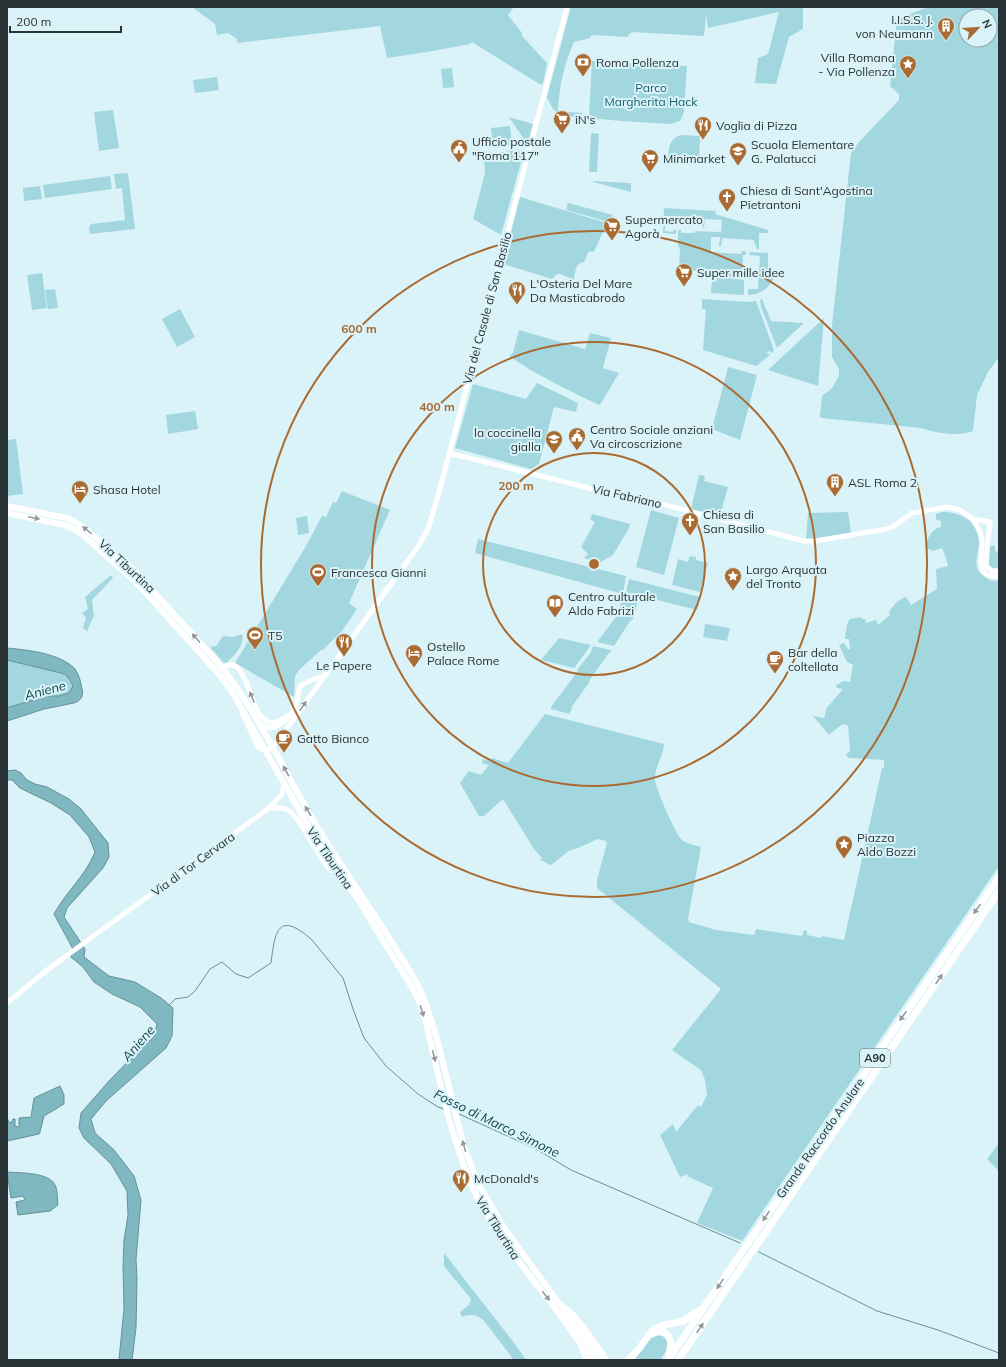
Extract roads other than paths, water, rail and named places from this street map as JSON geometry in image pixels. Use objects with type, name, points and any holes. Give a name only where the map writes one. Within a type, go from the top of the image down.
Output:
[{"type":"highway","name":"Grande Raccordo Anulare","points":[[668,1360],[999,877]]},
{"type":"highway","name":"Grande Raccordo Anulare","points":[[678,1360],[999,891]]},
{"type":"highway","points":[[561,1305],[572,1314],[582,1326],[606,1360]]},
{"type":"highway","points":[[633,1360],[652,1330],[660,1326],[684,1321],[705,1305]]},
{"type":"highway","points":[[644,1341],[655,1332],[661,1331],[666,1334],[671,1339],[668,1360]]},
{"type":"highway","points":[[582,1347],[587,1360]]},
{"type":"highway","points":[[628,1360],[638,1350]]},
{"type":"main road","name":"Via Tiburtina","points":[[7,506],[66,518],[83,526],[139,575],[243,696],[259,724],[283,781],[311,830],[337,871],[419,988],[426,1004],[454,1104],[464,1147],[480,1187],[505,1229],[534,1271],[561,1305]]},
{"type":"main road","name":"Via Tiburtina","points":[[7,513],[68,526],[77,531],[128,573],[219,669],[400,962],[421,1006],[451,1126],[478,1199],[503,1240],[558,1312],[592,1360]]},
{"type":"main road","points":[[561,1305],[600,1360]]},
{"type":"street","name":"Via del Casale di San Basilio","points":[[269,749],[283,734],[425,536],[430,525],[567,7]]},
{"type":"street","name":"Via Fabriano","points":[[449,453],[601,491],[615,492],[804,541],[815,541],[890,528],[912,513],[947,507],[960,510],[973,519],[988,522],[986,562],[988,572]]},
{"type":"street","points":[[973,519],[979,530],[982,542],[980,564],[982,569],[994,577],[999,576]]},
{"type":"street","points":[[988,572],[999,571]]},
{"type":"street","points":[[219,669],[234,665],[241,671],[258,712],[264,719],[269,722],[274,722],[289,715]]},
{"type":"street","points":[[259,724],[267,728],[273,728],[280,725],[297,703],[300,687],[305,683],[326,674]]},
{"type":"street","points":[[305,683],[311,686],[313,692]]},
{"type":"street","name":"Via di Tor Cervara","points":[[7,1003],[36,978],[269,808],[282,794],[284,789],[283,781]]},
{"type":"street","points":[[269,808],[286,809],[292,813],[305,830],[311,830],[317,826]]},
{"type":"street","points":[[299,822],[324,862],[331,870],[337,871]]},
{"type":"waterway","name":"Fosso di Marco Simone","points":[[169,1005],[175,999],[188,997],[195,991],[210,969],[222,962],[236,974],[248,978],[271,963],[274,942],[280,928],[292,926],[312,940],[343,978],[364,1038],[386,1066],[418,1094],[438,1107],[444,1109]]},
{"type":"waterway","name":"Fosso di Marco Simone","points":[[459,1114],[536,1149],[571,1170],[740,1243]]},
{"type":"waterway","name":"Fosso di Marco Simone","points":[[759,1252],[877,1311],[938,1330],[999,1353]]},
{"type":"place","name":"I.I.S.S. J. von Neumann","points":[[946,41]]},
{"type":"place","name":"Roma Pollenza","points":[[583,77]]},
{"type":"place","name":"Villa Romana - Via Pollenza","points":[[908,79]]},
{"type":"place","name":"iN's","points":[[562,134]]},
{"type":"place","name":"Voglia di Pizza","points":[[703,140]]},
{"type":"place","name":"Ufficio postale \"Roma 117\"","points":[[459,163]]},
{"type":"place","name":"Scuola Elementare G. Palatucci","points":[[738,166]]},
{"type":"place","name":"Minimarket","points":[[650,173]]},
{"type":"place","name":"Chiesa di Sant'Agostina Pietrantoni","points":[[727,212]]},
{"type":"place","name":"Supermercato Agorà","points":[[612,241]]},
{"type":"place","name":"Super mille idee","points":[[684,287]]},
{"type":"place","name":"L'Osteria Del Mare Da Masticabrodo","points":[[517,305]]},
{"type":"place","name":"Centro Sociale anziani Va circoscrizione","points":[[577,451]]},
{"type":"place","name":"la coccinella gialla","points":[[554,454]]},
{"type":"place","name":"ASL Roma 2","points":[[835,497]]},
{"type":"place","name":"Shasa Hotel","points":[[80,504]]},
{"type":"place","name":"Chiesa di San Basilio","points":[[690,536]]},
{"type":"place","name":"Francesca Gianni","points":[[318,587]]},
{"type":"place","name":"Largo Arquata del Tronto","points":[[733,591]]},
{"type":"place","name":"Centro culturale Aldo Fabrizi","points":[[555,618]]},
{"type":"place","name":"T5","points":[[255,650]]},
{"type":"place","name":"Le Papere","points":[[344,657]]},
{"type":"place","name":"Ostello Palace Rome","points":[[414,668]]},
{"type":"place","name":"Bar della coltellata","points":[[775,674]]},
{"type":"place","name":"Gatto Bianco","points":[[284,753]]},
{"type":"place","name":"Piazza Aldo Bozzi","points":[[844,859]]},
{"type":"place","name":"McDonald's","points":[[461,1193]]},
{"type":"park label","name":"Parco Margherita Hack","points":[[651,94]]},
{"type":"water label","name":"Aniene","points":[[45,690]]},
{"type":"water label","name":"Aniene","points":[[138,1043]]}]
